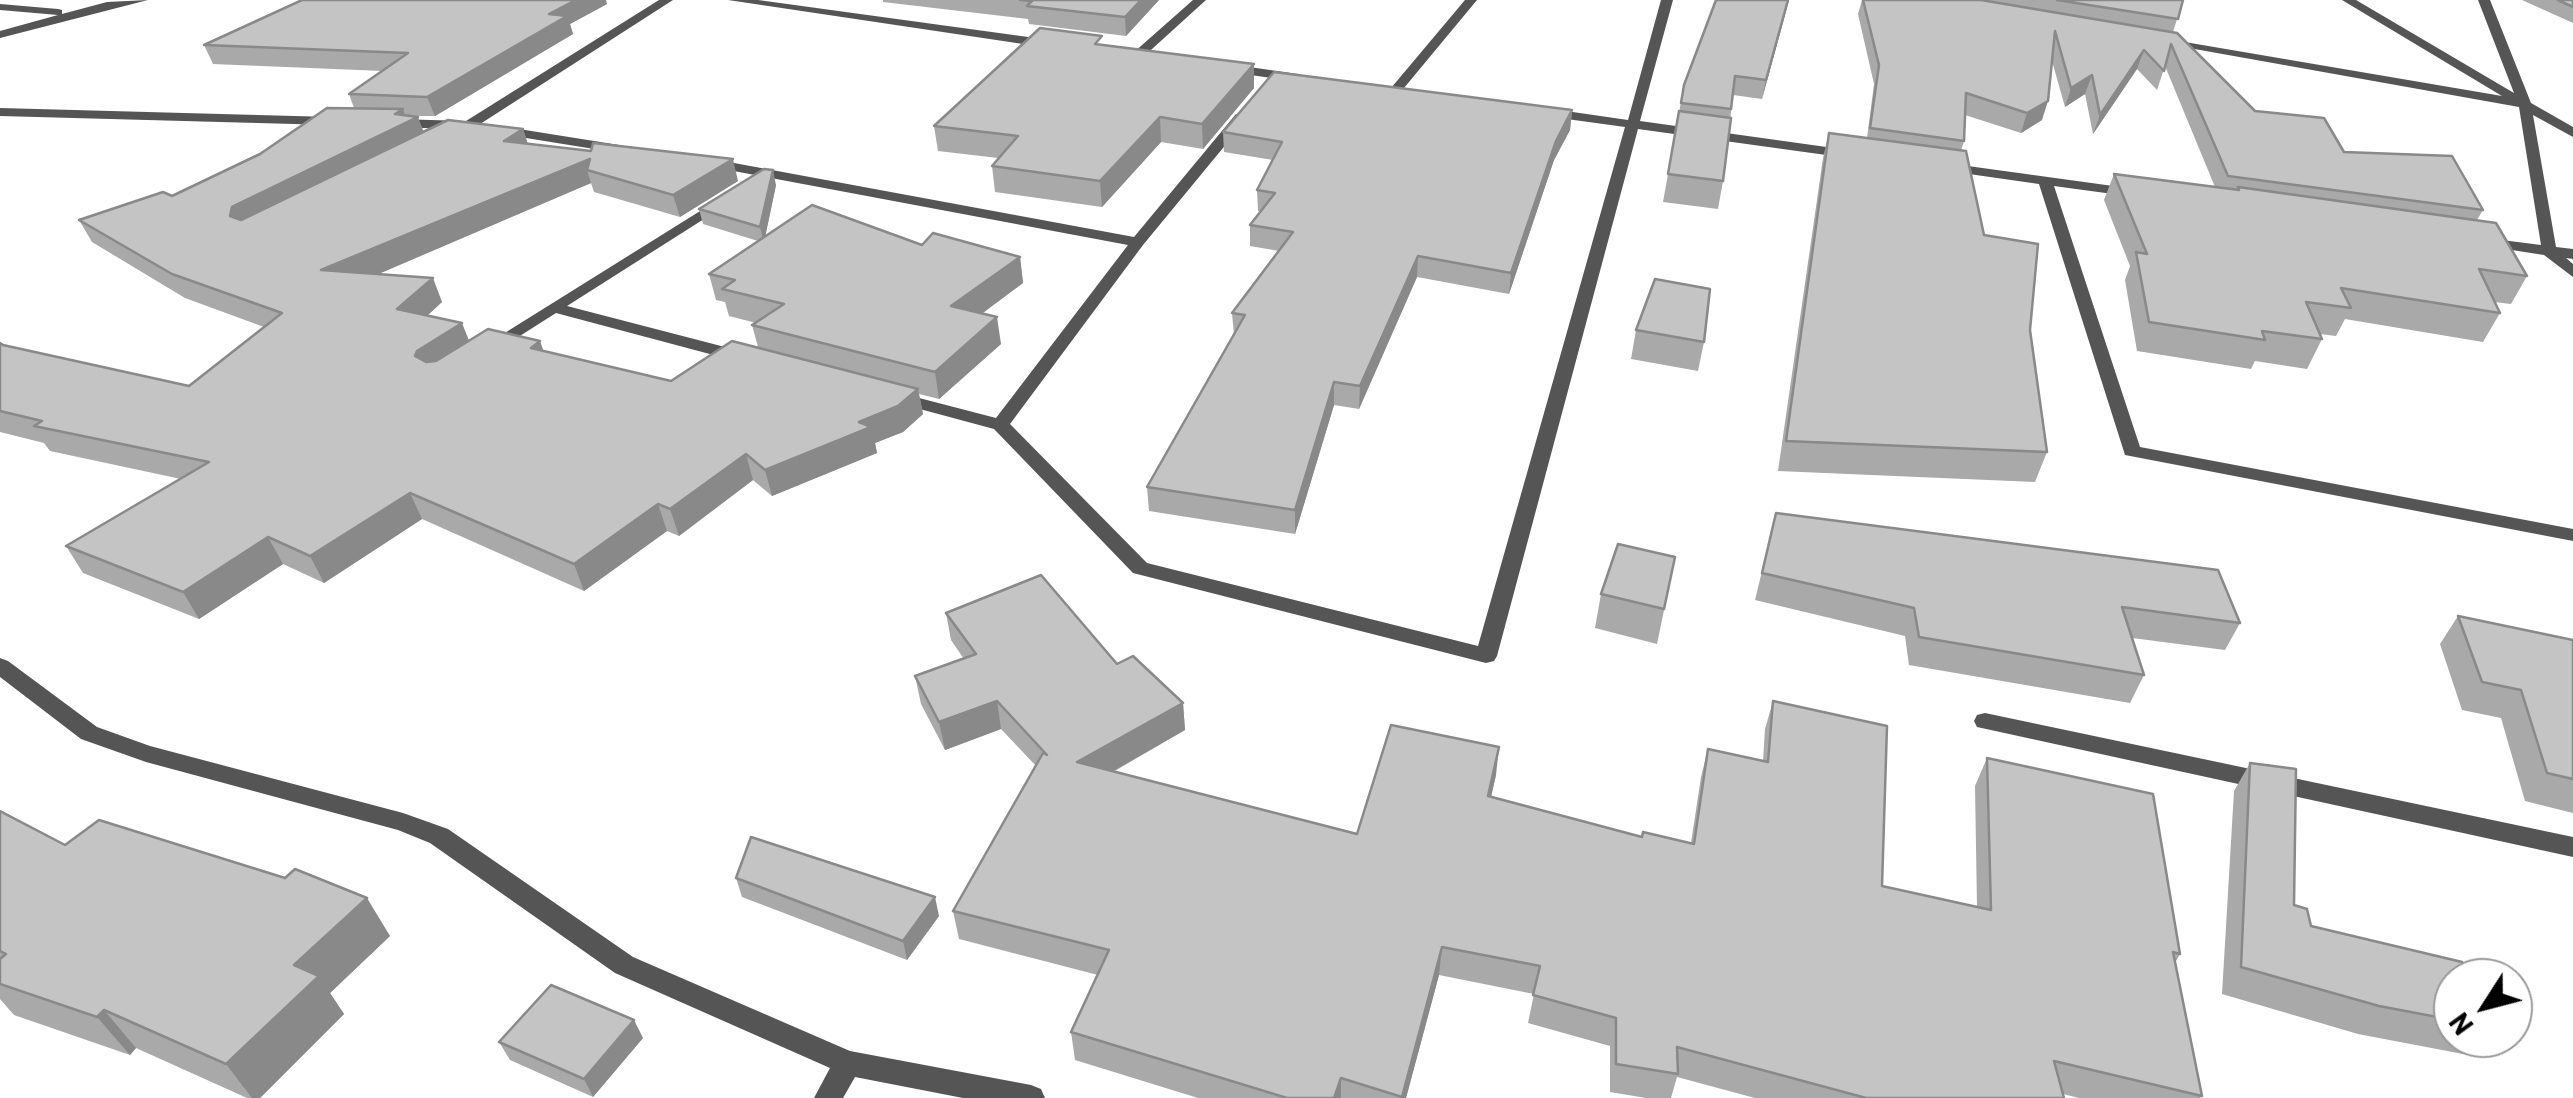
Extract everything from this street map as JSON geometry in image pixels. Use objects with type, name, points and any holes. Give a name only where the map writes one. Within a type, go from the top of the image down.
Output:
[{"type":"street","points":[[0,35],[142,0]]},
{"type":"street","points":[[437,142],[471,126],[667,0]]},
{"type":"street","points":[[734,0],[1060,45]]},
{"type":"street","points":[[1137,56],[1200,0]]},
{"type":"street","points":[[1395,91],[1471,0]]},
{"type":"street","points":[[870,390],[1000,425],[1140,568],[1486,656],[1668,0]]},
{"type":"street","points":[[2348,0],[2573,133]]},
{"type":"street","points":[[2484,0],[2525,104],[2549,250],[2573,272]]},
{"type":"street","points":[[0,7],[80,13]]},
{"type":"street","points":[[2160,42],[2525,104]]},
{"type":"street","points":[[1118,53],[1154,58]]},
{"type":"street","points":[[1206,65],[1310,80]]},
{"type":"street","points":[[1264,90],[1276,75]]},
{"type":"street","points":[[1378,89],[1413,94]]},
{"type":"street","points":[[1000,425],[1138,242],[1251,105]]},
{"type":"street","points":[[1524,109],[1868,157]]},
{"type":"street","points":[[0,112],[354,122]]},
{"type":"street","points":[[373,123],[471,126],[639,152]]},
{"type":"street","points":[[695,160],[1138,242]]},
{"type":"street","points":[[1927,165],[2142,194]]},
{"type":"street","points":[[752,182],[769,172]]},
{"type":"street","points":[[2045,181],[2132,451],[2573,535]]},
{"type":"street","points":[[470,359],[736,193]]},
{"type":"street","points":[[2472,240],[2573,254]]},
{"type":"street","points":[[553,307],[758,361]]},
{"type":"street","points":[[0,666],[88,733],[146,753],[403,822],[439,836],[624,965],[848,1063],[1031,1098]]},
{"type":"street","points":[[1986,721],[2573,848]]},
{"type":"street","points":[[828,1098],[848,1063]]},
{"type":"building","points":[[302,0],[576,0],[549,14],[567,16],[427,97],[349,94],[408,53],[204,45]]},
{"type":"building","points":[[1020,0],[1141,0],[1125,17],[1027,6],[1032,1]]},
{"type":"building","points":[[1716,0],[1788,0],[1766,80],[1735,76],[1731,109],[1681,103]]},
{"type":"building","points":[[1863,0],[1981,0],[2177,33],[2255,111],[2324,118],[2344,152],[2452,156],[2483,210],[2228,176],[2171,44],[2164,71],[2144,50],[2100,115],[2092,75],[2071,88],[2055,31],[2048,101],[2027,113],[1966,93],[1964,141],[1870,128],[1879,65]]},
{"type":"building","points":[[2057,0],[2183,0],[2178,19]]},
{"type":"building","points":[[1040,28],[1102,36],[1095,44],[1254,64],[1202,124],[1160,117],[1100,181],[992,166],[1018,136],[934,126]]},
{"type":"building","points":[[1274,72],[1572,110],[1556,141],[1511,273],[1418,256],[1360,386],[1334,382],[1295,510],[1147,487],[1245,315],[1232,313],[1293,232],[1250,225],[1275,193],[1257,190],[1282,142],[1223,132]]},
{"type":"building","points":[[327,108],[403,109],[395,114],[418,117],[232,207],[230,216],[241,220],[448,120],[523,129],[504,141],[591,151],[593,143],[733,159],[673,195],[587,170],[590,159],[321,270],[433,278],[397,309],[462,323],[417,351],[415,356],[426,362],[436,361],[488,329],[540,341],[531,348],[671,381],[732,341],[918,389],[898,406],[859,422],[871,427],[765,470],[746,454],[670,509],[658,504],[574,564],[410,493],[310,556],[268,537],[183,592],[66,546],[209,462],[34,426],[42,421],[0,411],[0,343],[189,386],[282,313],[172,274],[79,220],[163,192],[172,196],[260,154]]},
{"type":"building","points":[[1679,111],[1731,118],[1723,181],[1668,174]]},
{"type":"building","points":[[1829,133],[1966,151],[1984,235],[2038,244],[2030,330],[2047,452],[1786,441]]},
{"type":"building","points":[[764,169],[773,170],[760,227],[699,209]]},
{"type":"building","points":[[2114,174],[2496,223],[2527,276],[2479,269],[2500,313],[2341,288],[2351,308],[2306,302],[2322,339],[2262,331],[2265,340],[2149,322],[2136,252],[2147,254]]},
{"type":"building","points":[[812,205],[922,245],[933,233],[1020,257],[951,306],[997,317],[935,372],[752,325],[784,304],[722,289],[735,280],[709,274]]},
{"type":"building","points":[[1655,279],[1710,289],[1704,342],[1636,330]]},
{"type":"building","points":[[1776,513],[2218,570],[2240,623],[2122,607],[2144,675],[1919,637],[1914,608],[1762,573]]},
{"type":"building","points":[[1618,544],[1675,557],[1664,609],[1601,594]]},
{"type":"building","points":[[1041,575],[1117,664],[1133,656],[1183,703],[1077,762],[1357,834],[1391,725],[1499,747],[1488,796],[1642,837],[1643,832],[1694,844],[1708,749],[1768,762],[1773,701],[1887,726],[1882,886],[1991,910],[1987,758],[2153,794],[2180,954],[2173,952],[2202,1096],[2054,1061],[2064,1098],[1866,1098],[1677,1047],[1678,1074],[1616,1064],[1616,1018],[1533,995],[1540,966],[1442,947],[1402,1097],[1341,1078],[1334,1098],[1287,1098],[1071,1032],[1109,950],[953,911],[1043,753],[1047,755],[997,701],[939,722],[915,676],[976,654],[946,613]]},
{"type":"building","points":[[2458,616],[2573,640],[2573,779],[2547,773],[2521,690],[2482,682]]},
{"type":"building","points":[[2250,763],[2296,769],[2294,905],[2307,909],[2311,926],[2445,958],[2433,958],[2433,1016],[2379,1006],[2241,967]]},
{"type":"building","points":[[0,811],[65,845],[99,820],[285,878],[295,869],[367,898],[294,965],[319,976],[226,1064],[104,1010],[97,1017],[0,984],[0,959],[6,954],[0,951]]},
{"type":"building","points":[[751,837],[935,897],[903,941],[736,878]]},
{"type":"building","points":[[551,985],[634,1020],[584,1079],[499,1042]]}]
